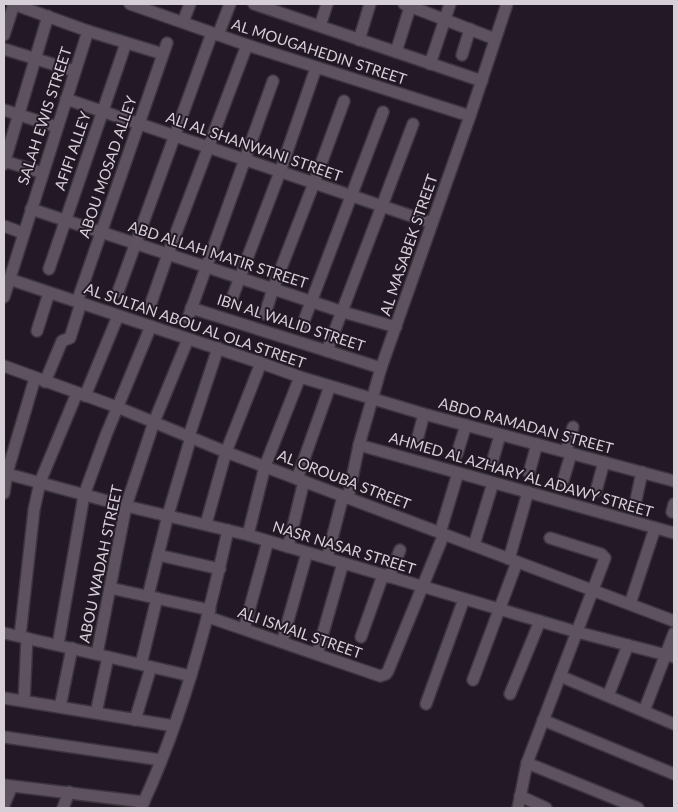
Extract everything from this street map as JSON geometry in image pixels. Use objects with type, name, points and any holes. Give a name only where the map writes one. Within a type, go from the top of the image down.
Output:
[{"type":"street","points":[[4,34],[13,4],[88,32],[163,54]]},
{"type":"street","name":"AL MOUGAHEDIN STREET","points":[[130,4],[150,7],[183,22],[247,45],[470,116]]},
{"type":"street","points":[[183,22],[190,4]]},
{"type":"street","points":[[118,292],[174,136],[215,34],[230,4]]},
{"type":"street","points":[[254,4],[277,8],[359,40],[482,81]]},
{"type":"street","points":[[320,26],[327,4]]},
{"type":"street","points":[[359,40],[370,4]]},
{"type":"street","points":[[430,64],[450,4]]},
{"type":"street","name":"AL MASABEK STREET","points":[[327,558],[346,497],[381,368],[470,116],[507,4]]},
{"type":"street","points":[[396,52],[409,5],[495,39]]},
{"type":"street","points":[[42,173],[4,162],[48,16]]},
{"type":"street","points":[[462,55],[470,29]]},
{"type":"street","name":"SALAH EWIS STREET","points":[[4,296],[9,279],[8,266],[24,233],[88,32]]},
{"type":"street","name":"ABOU MOSAD ALLEY","points":[[40,380],[62,341],[70,338],[102,232],[167,42]]},
{"type":"street","name":"AFIFI ALLEY","points":[[49,269],[126,43]]},
{"type":"street","points":[[150,306],[247,45]]},
{"type":"street","points":[[4,49],[75,71]]},
{"type":"street","points":[[231,301],[280,172],[316,68]]},
{"type":"street","points":[[206,266],[273,81]]},
{"type":"street","name":"ALI AL SHANWANI STREET","points":[[66,99],[432,223]]},
{"type":"street","points":[[265,314],[344,100]]},
{"type":"street","points":[[4,110],[57,127]]},
{"type":"street","points":[[302,326],[383,112]]},
{"type":"street","points":[[328,351],[413,124]]},
{"type":"street","name":"ABD ALLAH MATIR STREET","points":[[31,209],[343,312],[396,327]]},
{"type":"street","points":[[4,226],[24,233]]},
{"type":"street","name":"IBN AL WALID STREET","points":[[206,266],[190,313],[328,351],[381,368]]},
{"type":"street","name":"AL SULTAN ABOU AL OLA STREET","points":[[9,279],[300,377],[372,397]]},
{"type":"street","points":[[37,331],[49,293]]},
{"type":"street","points":[[24,701],[23,637],[34,510],[40,482],[118,316]]},
{"type":"street","points":[[58,645],[84,495],[117,407],[151,326]]},
{"type":"street","name":"ABOU WADAH STREET","points":[[96,713],[110,588],[126,506],[154,422],[188,338]]},
{"type":"street","points":[[135,720],[146,666],[158,555],[190,437],[218,348]]},
{"type":"street","points":[[206,524],[226,452],[261,363]]},
{"type":"street","name":"AL OROUBA STREET","points":[[4,366],[117,407],[226,452],[674,621]]},
{"type":"street","points":[[248,535],[265,466],[300,377]]},
{"type":"street","points":[[4,493],[5,473],[40,380]]},
{"type":"street","points":[[288,547],[300,480],[330,386]]},
{"type":"street","name":"ABDO RAMADAN STREET","points":[[372,397],[424,414],[674,481]]},
{"type":"street","points":[[416,444],[424,414]]},
{"type":"street","points":[[457,454],[466,425]]},
{"type":"street","points":[[564,481],[573,427]]},
{"type":"street","points":[[492,463],[500,435]]},
{"type":"street","points":[[529,473],[537,444]]},
{"type":"street","name":"AHMED AL AZHARY AL ADAWY STREET","points":[[359,445],[674,533]]},
{"type":"street","points":[[596,491],[604,462]]},
{"type":"street","points":[[636,500],[642,472]]},
{"type":"street","name":"NASR NASAR STREET","points":[[5,473],[126,506],[248,535],[577,632],[670,656]]},
{"type":"street","points":[[423,587],[442,533],[458,473]]},
{"type":"street","points":[[474,545],[493,483]]},
{"type":"street","points":[[473,680],[500,609],[528,492]]},
{"type":"street","points":[[630,604],[655,528]]},
{"type":"street","points":[[4,805],[8,785],[69,792],[143,805],[174,726],[191,676],[209,613],[228,530]]},
{"type":"street","points":[[546,808],[519,802],[527,763],[604,560],[604,556],[550,538]]},
{"type":"street","points":[[244,629],[268,541]]},
{"type":"street","points":[[361,636],[386,576],[400,550]]},
{"type":"street","points":[[282,642],[307,553]]},
{"type":"street","points":[[158,555],[220,569]]},
{"type":"street","points":[[317,654],[343,563]]},
{"type":"street","name":"ALI ISMAIL STREET","points":[[110,588],[152,597],[209,613],[244,629],[383,675],[388,671],[423,587]]},
{"type":"street","points":[[426,704],[464,599]]},
{"type":"street","points":[[510,694],[540,621]]},
{"type":"street","points":[[4,633],[191,676]]},
{"type":"street","points":[[644,711],[670,656],[674,633]]},
{"type":"street","points":[[608,696],[628,645]]},
{"type":"street","points":[[60,707],[72,648]]},
{"type":"street","points":[[560,676],[674,724]]},
{"type":"street","points":[[4,698],[174,726]]},
{"type":"street","points":[[543,720],[674,774]]},
{"type":"street","points":[[4,737],[161,760]]},
{"type":"street","points":[[527,763],[638,808]]},
{"type":"street","points":[[63,808],[69,792]]}]
